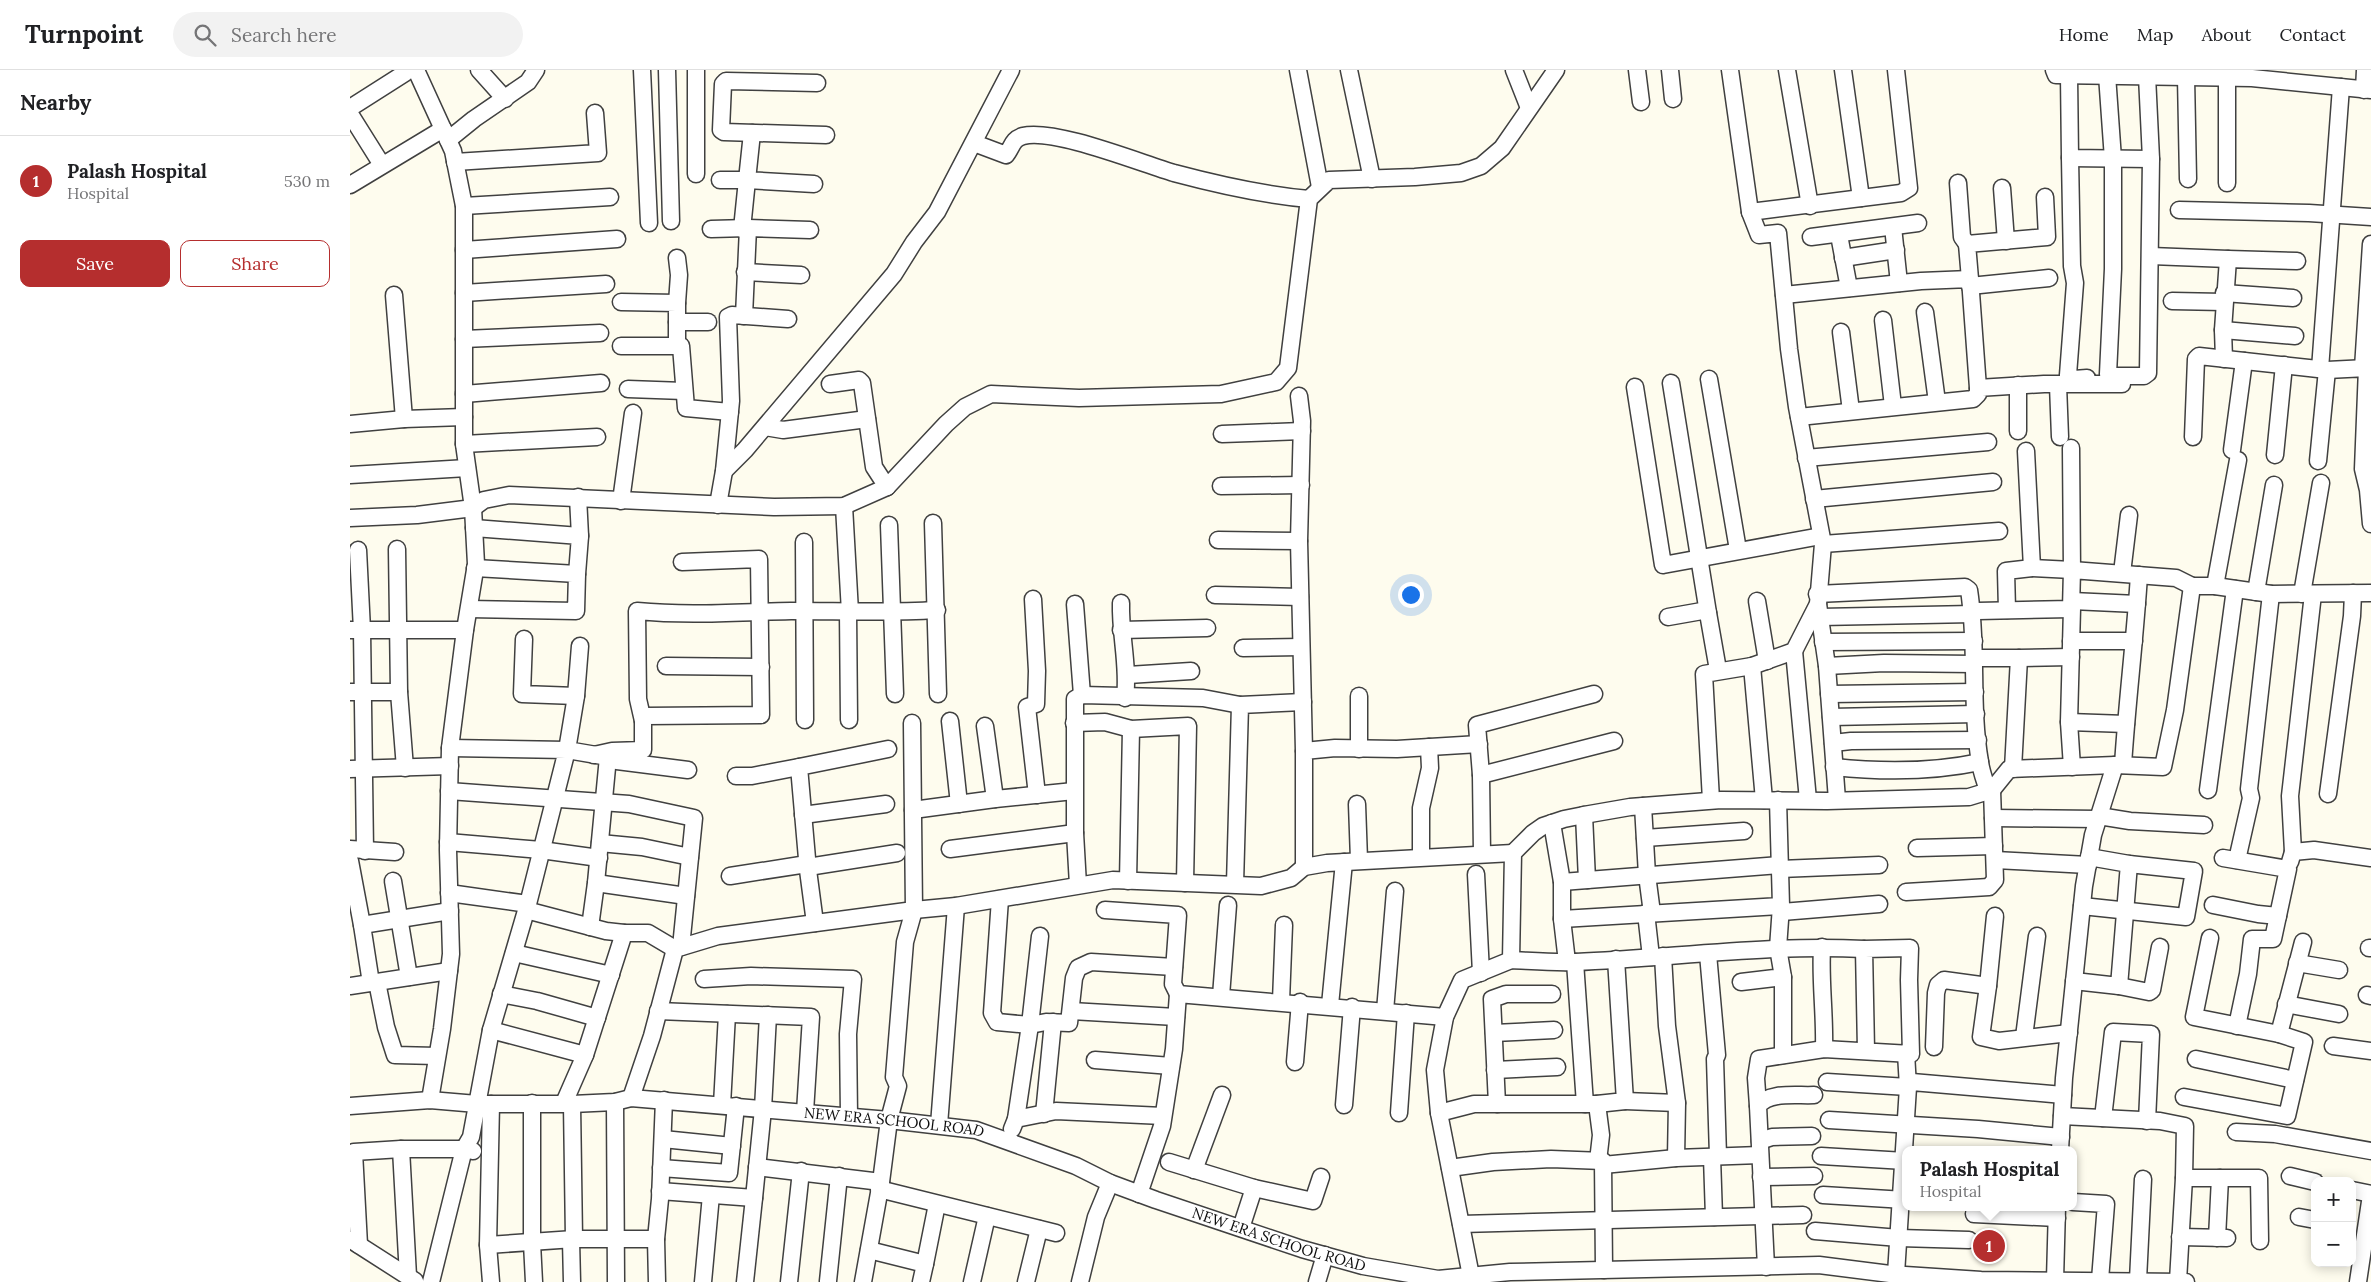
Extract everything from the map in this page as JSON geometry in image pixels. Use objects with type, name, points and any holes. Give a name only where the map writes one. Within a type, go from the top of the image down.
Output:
[{"type":"street","points":[[473,70],[505,99]]},
{"type":"street","points":[[350,185],[382,166],[474,119],[528,82],[536,70]]},
{"type":"street","points":[[642,70],[649,224]]},
{"type":"street","points":[[667,70],[671,221]]},
{"type":"street","points":[[696,70],[696,174]]},
{"type":"street","points":[[724,471],[765,427],[894,274],[914,242],[937,212],[1011,70]]},
{"type":"street","points":[[1298,70],[1320,187]]},
{"type":"street","points":[[1349,70],[1372,178]]},
{"type":"street","points":[[1514,70],[1529,108]]},
{"type":"street","points":[[350,518],[417,515],[473,508],[484,500],[509,495],[774,507],[844,506],[887,487],[944,426],[965,408],[991,394],[1079,398],[1221,394],[1276,382],[1288,368],[1309,199],[1329,180],[1415,177],[1461,172],[1481,166],[1502,148],[1556,70]]},
{"type":"street","points":[[1637,70],[1641,102]]},
{"type":"street","points":[[1670,70],[1673,99]]},
{"type":"street","points":[[1730,70],[1750,212],[1759,235],[1778,233],[1799,417],[1822,540],[1818,605],[1827,666],[1837,800]]},
{"type":"street","points":[[1788,70],[1810,206]]},
{"type":"street","points":[[1843,70],[1861,198]]},
{"type":"street","points":[[1750,212],[1901,194],[1909,188],[1896,70]]},
{"type":"street","points":[[2147,76],[2151,159],[2148,373],[2144,376],[2074,379],[2068,375],[2075,283],[2072,266],[2070,158],[2062,72],[2186,77],[2280,75],[2321,77],[2341,87],[2367,90],[2365,70]]},
{"type":"street","points":[[350,108],[410,72],[445,135],[455,162],[464,206],[464,444],[473,508],[475,568],[450,748],[448,842],[451,954],[430,1100]]},
{"type":"street","points":[[812,78],[763,75],[726,81],[723,84],[721,130],[724,132],[826,135]]},
{"type":"street","points":[[2107,75],[2113,159],[2113,269],[2109,376]]},
{"type":"street","points":[[2186,77],[2188,179]]},
{"type":"street","points":[[2227,77],[2227,183]]},
{"type":"street","points":[[2318,462],[2324,370],[2330,214],[2341,87]]},
{"type":"street","points":[[455,162],[598,153],[595,113]]},
{"type":"street","points":[[350,114],[382,166]]},
{"type":"street","points":[[744,316],[747,180],[752,133]]},
{"type":"street","points":[[974,143],[1006,155],[1014,140],[1022,136],[1052,137],[1250,192],[1309,199]]},
{"type":"street","points":[[2070,158],[2151,159]]},
{"type":"street","points":[[720,180],[814,184]]},
{"type":"street","points":[[1799,417],[1973,399],[1978,394],[1967,244],[1962,237],[1958,183]]},
{"type":"street","points":[[2002,188],[2006,241]]},
{"type":"street","points":[[464,206],[610,197]]},
{"type":"street","points":[[1967,244],[2047,237],[2045,197]]},
{"type":"street","points":[[2179,210],[2330,214],[2371,217]]},
{"type":"street","points":[[1811,237],[1839,235],[1918,223]]},
{"type":"street","points":[[1893,227],[1899,283]]},
{"type":"street","points":[[711,229],[810,230]]},
{"type":"street","points":[[1839,235],[1849,288]]},
{"type":"street","points":[[464,250],[617,239]]},
{"type":"street","points":[[2371,244],[2363,469],[2371,524]]},
{"type":"street","points":[[1844,258],[1896,250]]},
{"type":"street","points":[[2151,256],[2297,261]]},
{"type":"street","points":[[677,258],[679,275],[677,346]]},
{"type":"street","points":[[2224,359],[2224,298],[2228,259]]},
{"type":"street","points":[[745,272],[801,275]]},
{"type":"street","points":[[1784,295],[1899,283],[1970,283],[2049,278]]},
{"type":"street","points":[[464,293],[606,284]]},
{"type":"street","points":[[394,295],[404,419]]},
{"type":"street","points":[[2172,301],[2224,298],[2293,298]]},
{"type":"street","points":[[621,302],[677,303]]},
{"type":"street","points":[[1925,312],[1937,402]]},
{"type":"street","points":[[718,505],[724,471],[730,412],[728,317],[732,315],[788,319]]},
{"type":"street","points":[[1883,320],[1893,406]]},
{"type":"street","points":[[677,322],[708,322]]},
{"type":"street","points":[[2223,330],[2295,336]]},
{"type":"street","points":[[1841,332],[1851,411]]},
{"type":"street","points":[[464,339],[600,333]]},
{"type":"street","points":[[621,346],[681,346],[685,406],[688,410],[730,412]]},
{"type":"street","points":[[2193,437],[2196,359],[2199,356],[2324,370],[2367,366]]},
{"type":"street","points":[[2215,586],[2235,455],[2244,361]]},
{"type":"street","points":[[2275,455],[2284,365]]},
{"type":"street","points":[[1710,379],[1738,550]]},
{"type":"street","points":[[830,384],[861,381],[874,467],[887,487]]},
{"type":"street","points":[[1671,383],[1718,670]]},
{"type":"street","points":[[464,394],[601,384]]},
{"type":"street","points":[[1978,388],[2018,385],[2138,384]]},
{"type":"street","points":[[2018,385],[2018,431]]},
{"type":"street","points":[[2058,385],[2065,442],[2072,570],[2069,722],[2072,767]]},
{"type":"street","points":[[1634,387],[1661,562],[1665,565],[1738,550],[1822,540],[1999,531]]},
{"type":"street","points":[[628,389],[684,391]]},
{"type":"street","points":[[1299,396],[1302,431],[1299,541],[1304,751],[1304,867]]},
{"type":"street","points":[[621,500],[633,413]]},
{"type":"street","points":[[350,424],[404,419],[464,417]]},
{"type":"street","points":[[765,427],[783,430],[867,419]]},
{"type":"street","points":[[1222,434],[1302,431]]},
{"type":"street","points":[[464,444],[597,437]]},
{"type":"street","points":[[1806,458],[1988,442]]},
{"type":"street","points":[[2026,451],[2032,568]]},
{"type":"street","points":[[350,475],[467,468]]},
{"type":"street","points":[[1814,499],[1993,482]]},
{"type":"street","points":[[2237,1026],[2248,974],[2252,940],[2272,939],[2293,852],[2290,796],[2308,594],[2321,483]]},
{"type":"street","points":[[1221,486],[1301,485]]},
{"type":"street","points":[[2274,485],[2263,593],[2249,789],[2251,798],[2230,859],[2288,869]]},
{"type":"street","points":[[469,609],[576,611],[580,536],[578,497]]},
{"type":"street","points":[[844,506],[849,612],[849,720]]},
{"type":"street","points":[[2122,573],[2129,515]]},
{"type":"street","points":[[934,523],[938,694]]},
{"type":"street","points":[[889,525],[895,694]]},
{"type":"street","points":[[474,528],[580,536]]},
{"type":"street","points":[[1218,540],[1299,541]]},
{"type":"street","points":[[804,542],[805,720]]},
{"type":"street","points":[[397,549],[399,692],[405,768]]},
{"type":"street","points":[[358,550],[356,630],[358,850],[395,852]]},
{"type":"street","points":[[643,721],[646,716],[761,715],[759,559],[682,562]]},
{"type":"street","points":[[475,568],[577,574]]},
{"type":"street","points":[[2007,610],[2006,571],[2032,568],[2176,578],[2192,586],[2215,586],[2263,593],[2371,593]]},
{"type":"street","points":[[1829,1120],[1906,1124],[2060,1143],[2068,1033],[2088,861],[2099,818],[2119,765],[2126,724],[2139,575]]},
{"type":"street","points":[[1511,960],[1513,854],[1533,833],[1552,823],[1584,815],[1643,806],[1711,800],[1969,797],[1990,790],[2010,769],[2119,765],[2163,767],[2166,763],[2192,586]]},
{"type":"street","points":[[1818,605],[1965,587],[1969,590],[1975,612],[1974,661],[1978,740],[1980,762],[1990,790],[1995,880],[1989,887],[1906,892]]},
{"type":"street","points":[[2208,790],[2234,589]]},
{"type":"street","points":[[2328,794],[2352,616],[2352,593]]},
{"type":"street","points":[[1215,595],[1300,596]]},
{"type":"street","points":[[1033,599],[1037,672],[1036,704],[1027,707],[1037,796]]},
{"type":"street","points":[[1757,602],[1771,800],[1780,867],[1782,909],[1778,948],[1784,977],[1783,1055]]},
{"type":"street","points":[[1122,603],[1121,630],[1128,676],[1125,698]]},
{"type":"street","points":[[1075,604],[1082,695]]},
{"type":"street","points":[[1818,605],[1975,612],[2072,605],[2137,604]]},
{"type":"street","points":[[1808,800],[1794,651],[1818,605]]},
{"type":"street","points":[[601,756],[612,751],[643,750],[643,721],[638,699],[637,611],[707,615],[805,611],[893,612],[937,610]]},
{"type":"street","points":[[1668,617],[1702,611],[1708,613]]},
{"type":"street","points":[[1121,630],[1207,628]]},
{"type":"street","points":[[356,630],[465,630]]},
{"type":"street","points":[[524,639],[522,694],[576,696]]},
{"type":"street","points":[[1823,642],[1974,641]]},
{"type":"street","points":[[1827,666],[2019,658],[2134,641]]},
{"type":"street","points":[[492,1282],[488,1245],[484,1104],[491,1030],[527,907],[555,798],[576,696],[580,646]]},
{"type":"street","points":[[1243,648],[1301,647]]},
{"type":"street","points":[[1711,800],[1704,674],[1760,663],[1794,651]]},
{"type":"street","points":[[2013,769],[2019,658]]},
{"type":"street","points":[[666,666],[761,667]]},
{"type":"street","points":[[1128,676],[1191,671]]},
{"type":"street","points":[[356,692],[399,692]]},
{"type":"street","points":[[1829,694],[1975,692]]},
{"type":"street","points":[[1482,854],[1481,775],[1477,725],[1594,694]]},
{"type":"street","points":[[1078,885],[1074,791],[1075,700],[1082,695],[1125,698],[1203,698],[1240,705],[1303,702]]},
{"type":"street","points":[[1359,696],[1359,749]]},
{"type":"street","points":[[1235,884],[1240,705]]},
{"type":"street","points":[[1831,717],[1976,714]]},
{"type":"street","points":[[950,722],[959,804]]},
{"type":"street","points":[[1074,723],[1105,722],[1131,729],[1188,726],[1185,883]]},
{"type":"street","points":[[2069,722],[2126,724]]},
{"type":"street","points":[[863,1282],[880,1186],[889,1120],[898,1086],[894,1077],[905,942],[914,910],[912,723]]},
{"type":"street","points":[[986,726],[995,799]]},
{"type":"street","points":[[1128,881],[1131,729]]},
{"type":"street","points":[[1833,744],[1851,741],[1942,742],[1978,740]]},
{"type":"street","points":[[1481,775],[1614,741]]},
{"type":"street","points":[[1304,751],[1479,744]]},
{"type":"street","points":[[1421,857],[1421,808],[1430,768],[1429,747]]},
{"type":"street","points":[[450,748],[566,750],[601,756],[617,762],[688,770]]},
{"type":"street","points":[[736,776],[752,776],[888,749]]},
{"type":"street","points":[[590,927],[604,802],[601,756]]},
{"type":"street","points":[[1834,767],[1952,768],[1980,762]]},
{"type":"street","points":[[358,769],[450,766]]},
{"type":"street","points":[[799,767],[807,866],[815,923]]},
{"type":"street","points":[[449,791],[630,804],[694,818],[686,896],[678,948],[631,1098]]},
{"type":"street","points":[[913,810],[1074,791]]},
{"type":"street","points":[[803,816],[886,804]]},
{"type":"street","points":[[1330,1005],[1352,861],[1358,804]]},
{"type":"street","points":[[1643,806],[1649,913],[1677,1103],[1676,1158]]},
{"type":"street","points":[[1584,815],[1587,880]]},
{"type":"street","points":[[1993,818],[2099,818],[2204,825]]},
{"type":"street","points":[[1552,823],[1562,882],[1562,919],[1571,962],[1591,1104],[1601,1135],[1600,1162],[1604,1270]]},
{"type":"street","points":[[1645,838],[1744,831]]},
{"type":"street","points":[[950,849],[1075,833]]},
{"type":"street","points":[[448,842],[542,850],[600,851],[642,848],[690,857]]},
{"type":"street","points":[[1917,848],[2129,864],[2194,871],[2186,917],[2082,906]]},
{"type":"street","points":[[2293,852],[2314,850],[2371,858]]},
{"type":"street","points":[[730,876],[897,853]]},
{"type":"street","points":[[449,893],[527,907],[590,927],[624,933],[648,933],[678,948],[718,936],[956,906],[1114,880],[1261,886],[1291,878],[1304,867],[1352,861],[1513,854]]},
{"type":"street","points":[[350,860],[374,983],[395,1055],[437,1056]]},
{"type":"street","points":[[2119,986],[2129,864]]},
{"type":"street","points":[[1562,882],[1780,867],[1879,865]]},
{"type":"street","points":[[1476,874],[1481,973]]},
{"type":"street","points":[[393,882],[409,977]]},
{"type":"street","points":[[596,883],[686,896]]},
{"type":"street","points":[[1385,1011],[1395,892]]},
{"type":"street","points":[[1000,899],[992,1017],[1002,1023],[1069,1023],[1074,978],[1078,968],[1083,964],[1091,962],[1174,967]]},
{"type":"street","points":[[1562,919],[1649,913],[1879,904]]},
{"type":"street","points":[[1221,996],[1228,905]]},
{"type":"street","points":[[2213,905],[2278,916]]},
{"type":"street","points":[[939,1125],[956,906]]},
{"type":"street","points":[[1104,910],[1178,915],[1173,984],[1178,994],[1171,1066],[1163,1116],[1139,1194]]},
{"type":"street","points":[[362,925],[450,911]]},
{"type":"street","points":[[1996,916],[1981,1037],[1999,1040],[2068,1033]]},
{"type":"street","points":[[1282,1001],[1284,925]]},
{"type":"street","points":[[572,1282],[568,1104],[624,933]]},
{"type":"street","points":[[1008,1141],[1016,1119],[1030,1024],[1040,936]]},
{"type":"street","points":[[2024,1037],[2037,936]]},
{"type":"street","points":[[2184,1097],[2287,1116],[2304,1042],[2279,1034],[2194,1017],[2210,938]]},
{"type":"street","points":[[2279,1034],[2303,942]]},
{"type":"street","points":[[1822,947],[1820,980],[1823,984],[1825,1015],[1824,1049]]},
{"type":"street","points":[[2074,981],[2119,986],[2149,992],[2152,990],[2160,947]]},
{"type":"street","points":[[1467,1278],[1461,1224],[1439,1113],[1435,1070],[1445,1016],[1462,980],[1511,960],[1571,962],[1778,948],[1910,948],[1908,980],[1911,1054],[1824,1049],[1758,1059],[1756,1078],[1766,1267]]},
{"type":"street","points":[[1864,949],[1866,1050]]},
{"type":"street","points":[[514,953],[611,975]]},
{"type":"street","points":[[1708,954],[1717,1055],[1715,1059],[1714,1217]]},
{"type":"street","points":[[1616,959],[1625,1101]]},
{"type":"street","points":[[2297,963],[2339,970]]},
{"type":"street","points":[[350,986],[449,971]]},
{"type":"street","points":[[704,979],[751,976],[853,979],[848,1034],[849,1116]]},
{"type":"street","points":[[1741,982],[1784,977]]},
{"type":"street","points":[[1934,1047],[1938,985],[1944,980],[1988,986]]},
{"type":"street","points":[[502,994],[537,1001],[597,1018]]},
{"type":"street","points":[[1178,994],[1300,1002],[1445,1016]]},
{"type":"street","points":[[1497,1104],[1492,999],[1506,994],[1552,994]]},
{"type":"street","points":[[1295,1062],[1300,1002]]},
{"type":"street","points":[[2286,1004],[2339,1014]]},
{"type":"street","points":[[1344,1105],[1352,1007]]},
{"type":"street","points":[[658,1011],[811,1017],[805,1112]]},
{"type":"street","points":[[1071,1011],[1176,1016]]},
{"type":"street","points":[[1399,1113],[1406,1013]]},
{"type":"street","points":[[662,1168],[729,1173],[732,1146],[727,1014]]},
{"type":"street","points":[[745,1282],[763,1109],[768,1015]]},
{"type":"street","points":[[1044,1114],[1053,1022]]},
{"type":"street","points":[[491,1030],[585,1055]]},
{"type":"street","points":[[1494,1032],[1554,1030]]},
{"type":"street","points":[[2104,1118],[2113,1032],[2151,1034],[2147,1121]]},
{"type":"street","points":[[2333,1046],[2371,1052]]},
{"type":"street","points":[[1905,1146],[1908,1087],[1906,1053]]},
{"type":"street","points":[[2196,1059],[2295,1080]]},
{"type":"street","points":[[1095,1060],[1171,1066]]},
{"type":"street","points":[[1495,1070],[1557,1068]]},
{"type":"street","points":[[1828,1082],[1908,1087]]},
{"type":"street","points":[[1908,1087],[1912,1082],[2063,1095]]},
{"type":"street","points":[[1194,1170],[1222,1095]]},
{"type":"street","points":[[1758,1106],[1762,1100],[1775,1096],[1814,1095]]},
{"type":"street","name":"NEW ERA SCHOOL ROAD","points":[[350,1106],[404,1100],[484,1104],[568,1104],[615,1102],[631,1098],[849,1116],[976,1130],[1076,1166],[1110,1183],[1139,1194],[1241,1228],[1363,1266],[1438,1279],[1604,1270],[1659,1276],[1766,1267],[1825,1274],[1896,1274],[1966,1281],[2138,1280],[2186,1282]]},
{"type":"street","points":[[657,1282],[656,1239],[662,1168],[664,1100]]},
{"type":"street","points":[[1439,1113],[1474,1104],[1591,1104],[1625,1101],[1677,1103]]},
{"type":"street","points":[[615,1102],[614,1238],[616,1282]]},
{"type":"street","points":[[532,1103],[532,1243],[534,1282]]},
{"type":"street","points":[[431,1282],[484,1104]]},
{"type":"street","points":[[1016,1119],[1056,1111],[1163,1116]]},
{"type":"street","points":[[2062,1116],[2147,1121],[2185,1126],[2178,1281]]},
{"type":"street","points":[[2236,1132],[2275,1134],[2371,1151]]},
{"type":"street","points":[[1450,1168],[1493,1162],[1551,1159],[1600,1162],[1715,1157],[1760,1148],[1772,1137],[1812,1136]]},
{"type":"street","points":[[663,1139],[732,1146]]},
{"type":"street","points":[[412,1279],[354,1242],[354,1152],[470,1146]]},
{"type":"street","points":[[440,1282],[470,1146]]},
{"type":"street","points":[[401,1149],[412,1279]]},
{"type":"street","points":[[1821,1156],[1902,1161]]},
{"type":"street","points":[[1169,1162],[1254,1188],[1313,1201],[1320,1177]]},
{"type":"street","points":[[757,1167],[840,1176],[937,1204],[1056,1233]]},
{"type":"street","points":[[789,1282],[801,1172]]},
{"type":"street","points":[[828,1281],[840,1176]]},
{"type":"street","points":[[1761,1177],[1814,1176]]},
{"type":"street","points":[[2290,1176],[2311,1181]]},
{"type":"street","points":[[2184,1178],[2259,1178],[2260,1241]]},
{"type":"street","points":[[2180,1237],[2222,1238],[2220,1178]]},
{"type":"street","points":[[2138,1280],[2143,1179]]},
{"type":"street","points":[[1080,1282],[1096,1218],[1110,1183]]},
{"type":"street","points":[[1241,1228],[1254,1188]]},
{"type":"street","points":[[660,1191],[754,1198]]},
{"type":"street","points":[[2356,1191],[2371,1194],[2359,1230],[2358,1282]]},
{"type":"street","points":[[1823,1194],[1902,1200]]},
{"type":"street","points":[[703,1282],[712,1195]]},
{"type":"street","points":[[2077,1202],[2106,1204],[2100,1280]]},
{"type":"street","points":[[921,1282],[937,1204]]},
{"type":"street","points":[[1896,1274],[1903,1211]]},
{"type":"street","points":[[1974,1214],[2057,1213],[2055,1280]]},
{"type":"street","points":[[1461,1224],[1803,1215]]},
{"type":"street","points":[[972,1282],[987,1216]]},
{"type":"street","points":[[1026,1282],[1039,1229]]},
{"type":"street","points":[[1815,1231],[1899,1238],[1968,1240]]},
{"type":"street","points":[[488,1245],[572,1239],[656,1239]]},
{"type":"street","points":[[869,1250],[925,1264]]},
{"type":"street","points":[[1317,1282],[1325,1255]]},
{"type":"place","name":"Palash Hospital","points":[[1989,1246]]}]
